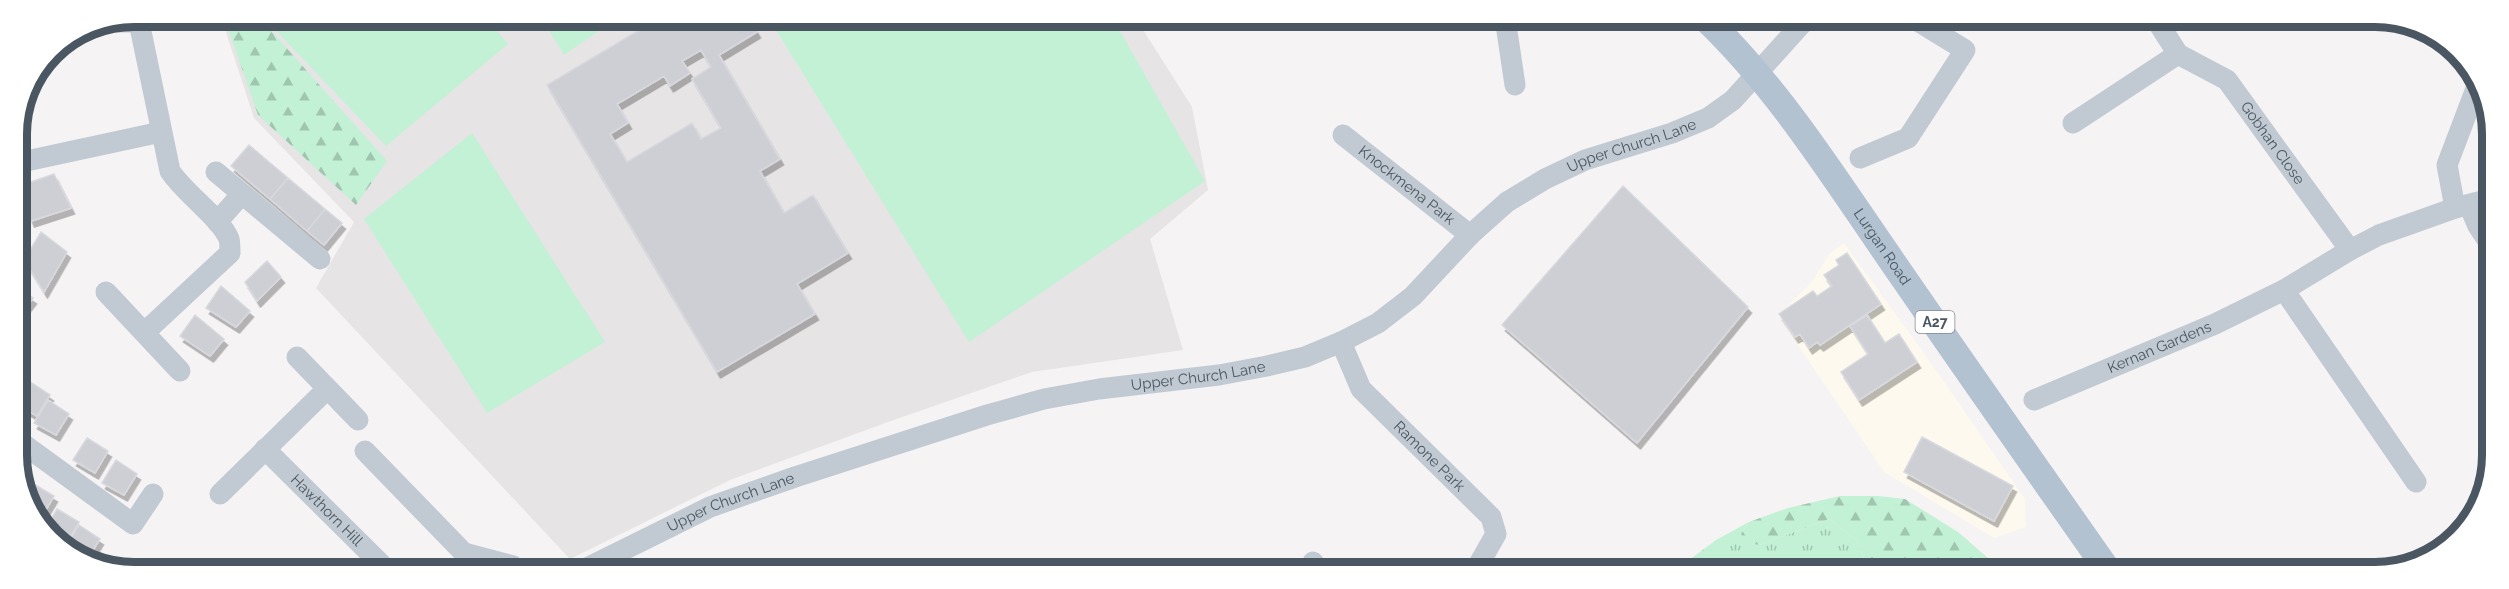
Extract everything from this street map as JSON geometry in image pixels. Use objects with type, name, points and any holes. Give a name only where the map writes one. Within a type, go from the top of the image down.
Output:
[{"type":"main road","name":"Lurgan Road","points":[[1714,27],[1758,74],[1814,147],[1995,412],[2102,562]]},
{"type":"street","points":[[140,27],[170,171],[179,185],[217,222],[229,240],[230,253],[145,332]]},
{"type":"street","points":[[1506,27],[1515,85]]},
{"type":"street","name":"Upper Church Lane","points":[[599,562],[710,507],[987,415],[1044,399],[1100,389],[1267,366],[1305,357],[1341,342],[1378,323],[1413,296],[1470,235],[1507,202],[1545,179],[1585,160],[1672,133],[1708,118],[1733,100],[1799,27]]},
{"type":"street","points":[[1860,158],[1908,138],[1965,50],[1928,27]]},
{"type":"street","name":"Gobhan Close","points":[[2161,27],[2178,54],[2227,80],[2350,249]]},
{"type":"street","points":[[2073,123],[2178,54]]},
{"type":"street","points":[[2474,94],[2447,165],[2462,206],[2482,232]]},
{"type":"street","points":[[27,161],[161,132]]},
{"type":"street","name":"Knockmena Park","points":[[1343,135],[1470,235]]},
{"type":"street","points":[[216,172],[320,260]]},
{"type":"street","points":[[217,222],[241,195]]},
{"type":"street","name":"Kernan Gardens","points":[[2034,400],[2216,324],[2284,290],[2350,249],[2379,235],[2482,201]]},
{"type":"street","points":[[2284,290],[2416,482]]},
{"type":"street","points":[[106,292],[180,370]]},
{"type":"street","name":"Ramone Park","points":[[1341,342],[1361,389],[1491,517],[1496,534],[1481,562]]},
{"type":"street","points":[[297,357],[326,390],[358,420]]},
{"type":"street","points":[[220,494],[326,390]]},
{"type":"street","name":"Hawthorn Hill","points":[[265,449],[379,562]]},
{"type":"street","points":[[365,451],[418,497],[464,554],[497,562]]},
{"type":"street","points":[[27,454],[133,524],[153,494]]},
{"type":"shaded area","points":[[224,27],[1141,27],[1192,107],[1208,190],[1150,239],[1183,350],[1032,372],[730,480],[570,559],[316,288],[354,222],[254,118]]},
{"type":"shaded area","points":[[1844,243],[1927,357],[2025,499],[2026,527],[1994,538],[1884,472],[1778,316],[1813,280],[1830,253]]},
{"type":"green space","points":[[227,27],[268,27],[387,161],[356,205],[258,115]]},
{"type":"green space","points":[[273,27],[494,27],[508,44],[386,146]]},
{"type":"green space","points":[[547,27],[605,27],[564,55]]},
{"type":"green space","points":[[774,27],[1118,27],[1205,181],[969,342]]},
{"type":"green space","points":[[472,133],[605,342],[487,413],[364,219]]},
{"type":"green space","points":[[1840,496],[1905,499],[1958,532],[1992,562],[1866,562],[1856,540],[1829,519],[1759,545],[1746,542],[1741,534],[1749,522],[1788,508]]},
{"type":"green space","points":[[1829,519],[1856,540],[1866,562],[1686,562],[1716,540],[1749,522],[1741,534],[1759,545]]},
{"type":"building","points":[[644,27],[754,27],[757,32],[719,55],[780,159],[760,171],[784,213],[813,195],[848,253],[797,284],[815,314],[717,372],[547,85]],"holes":[[[701,50],[711,67],[692,79],[721,128],[701,139],[692,123],[627,162],[610,134],[628,123],[617,104],[664,76],[670,86],[690,73],[682,61]]]},
{"type":"building","points":[[249,145],[288,178],[270,199],[231,166]]},
{"type":"building","points":[[54,174],[71,208],[31,221],[27,211],[27,183]]},
{"type":"building","points":[[288,178],[325,209],[307,231],[270,199]]},
{"type":"building","points":[[1623,186],[1748,307],[1637,443],[1502,325]]},
{"type":"building","points":[[325,209],[342,223],[324,245],[307,231]]},
{"type":"building","points":[[41,232],[67,252],[44,292],[27,265],[27,255]]},
{"type":"building","points":[[1847,253],[1881,304],[1820,345],[1817,342],[1809,348],[1800,334],[1795,337],[1779,314],[1813,291],[1817,296],[1832,286],[1824,275],[1839,265],[1836,260]]},
{"type":"building","points":[[267,261],[281,277],[257,301],[245,282]]},
{"type":"building","points":[[221,286],[250,311],[236,327],[206,308]]},
{"type":"building","points":[[27,294],[33,298],[27,306]]},
{"type":"building","points":[[195,315],[224,339],[210,356],[180,336]]},
{"type":"building","points":[[1867,315],[1885,343],[1899,334],[1917,362],[1859,400],[1841,372],[1868,354],[1850,326]]},
{"type":"building","points":[[29,381],[50,395],[37,416],[27,410]]},
{"type":"building","points":[[48,400],[69,414],[56,435],[34,423]]},
{"type":"building","points":[[1922,437],[2013,486],[1994,521],[1904,472]]},
{"type":"building","points":[[87,438],[108,451],[95,473],[73,460]]},
{"type":"building","points":[[116,460],[137,474],[124,495],[102,483]]},
{"type":"building","points":[[31,484],[54,496],[44,513],[35,496]]},
{"type":"building","points":[[57,509],[79,522],[69,540],[50,521]]},
{"type":"building","points":[[79,525],[100,539],[91,553],[69,540]]}]
